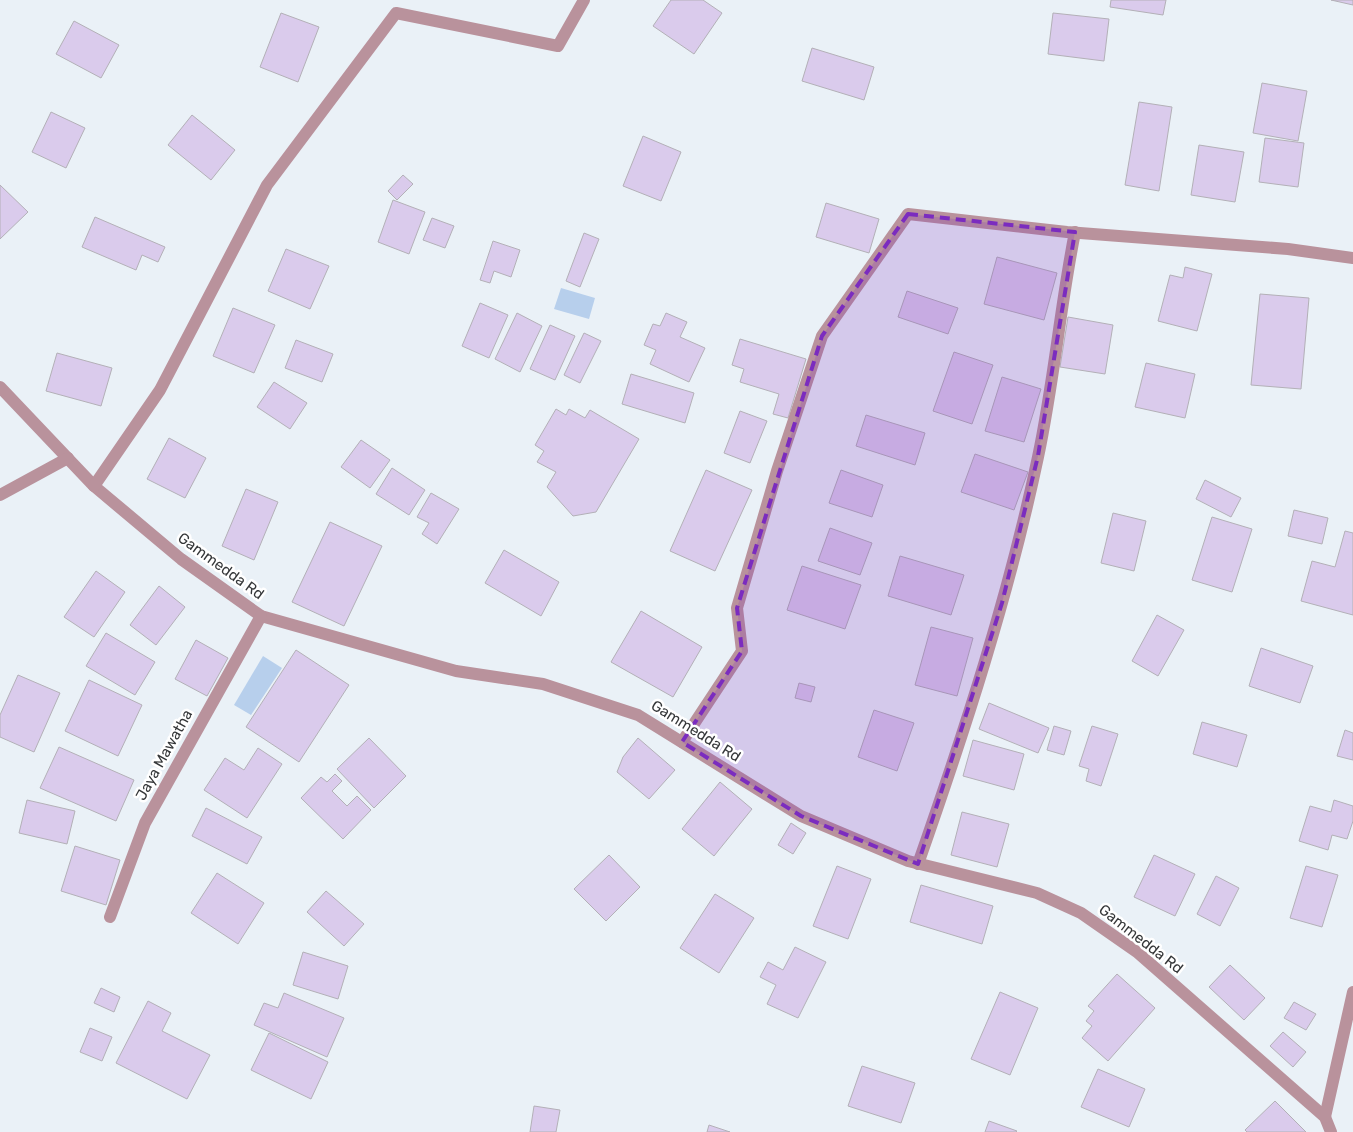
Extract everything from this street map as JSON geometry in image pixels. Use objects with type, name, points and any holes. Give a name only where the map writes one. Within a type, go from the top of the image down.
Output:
[{"type":"street","points":[[94,486],[160,390],[267,185],[396,12],[558,46],[584,0]]},
{"type":"street","points":[[682,742],[742,651],[736,608],[777,471],[822,336],[908,214],[1074,232],[1288,249],[1353,258]]},
{"type":"street","points":[[918,864],[951,770],[1002,603],[1038,456],[1074,232]]},
{"type":"street","name":"Gammedda Rd","points":[[0,387],[94,486],[181,559],[261,616],[456,671],[543,684],[638,715],[801,816],[908,861],[1037,893],[1081,913],[1137,952],[1325,1117],[1332,1132]]},
{"type":"street","points":[[0,494],[68,458]]},
{"type":"street","name":"Jaya Mawatha","points":[[110,917],[145,823],[261,616]]},
{"type":"street","points":[[1325,1117],[1353,992]]},
{"type":"highlighted area","points":[[908,214],[1075,232],[1038,456],[1002,603],[918,864],[801,816],[682,742],[742,651],[737,608],[822,336]]},
{"type":"water","points":[[561,288],[595,298],[589,319],[554,309]]},
{"type":"water","points":[[263,656],[282,668],[251,715],[234,705]]},
{"type":"building","points":[[671,0],[703,0],[722,13],[694,54],[653,26]]},
{"type":"building","points":[[1111,0],[1166,0],[1163,15],[1110,7]]},
{"type":"building","points":[[1331,0],[1353,0],[1353,5]]},
{"type":"building","points":[[281,13],[319,27],[298,82],[260,67]]},
{"type":"building","points":[[1053,13],[1109,19],[1104,61],[1048,54]]},
{"type":"building","points":[[74,21],[119,45],[101,78],[56,54]]},
{"type":"building","points":[[812,48],[874,67],[864,100],[802,81]]},
{"type":"building","points":[[1262,83],[1307,91],[1298,141],[1253,133]]},
{"type":"building","points":[[1139,102],[1172,107],[1159,191],[1125,185]]},
{"type":"building","points":[[51,112],[85,128],[66,168],[32,152]]},
{"type":"building","points":[[192,115],[235,150],[211,180],[168,145]]},
{"type":"building","points":[[643,136],[681,152],[661,201],[623,186]]},
{"type":"building","points":[[1265,138],[1304,143],[1298,187],[1259,182]]},
{"type":"building","points":[[1199,145],[1244,152],[1235,202],[1191,195]]},
{"type":"building","points":[[403,175],[413,184],[397,200],[388,191]]},
{"type":"building","points":[[0,185],[28,212],[0,239]]},
{"type":"building","points":[[393,200],[425,212],[409,254],[378,242]]},
{"type":"building","points":[[826,203],[879,219],[869,253],[816,237]]},
{"type":"building","points":[[95,217],[165,247],[158,262],[142,255],[136,270],[82,247]]},
{"type":"building","points":[[432,218],[454,226],[445,248],[423,240]]},
{"type":"building","points":[[584,233],[599,239],[580,287],[566,281]]},
{"type":"building","points":[[493,241],[520,250],[511,277],[494,271],[490,283],[480,280]]},
{"type":"building","points":[[286,249],[329,266],[310,309],[268,291]]},
{"type":"building","points":[[997,257],[1057,273],[1044,320],[984,304]]},
{"type":"building","points":[[1185,267],[1212,274],[1197,331],[1158,321],[1170,275],[1183,278]]},
{"type":"building","points":[[907,291],[958,308],[948,334],[898,317]]},
{"type":"building","points":[[1260,294],[1309,298],[1301,389],[1251,385]]},
{"type":"building","points":[[480,303],[508,315],[489,358],[462,346]]},
{"type":"building","points":[[233,308],[275,325],[254,373],[213,356]]},
{"type":"building","points":[[517,313],[542,326],[520,372],[495,359]]},
{"type":"building","points":[[666,313],[687,322],[680,337],[705,348],[689,382],[650,364],[656,350],[644,345],[653,324],[660,326]]},
{"type":"building","points":[[1068,317],[1113,325],[1105,374],[1060,367]]},
{"type":"building","points":[[550,325],[575,336],[555,380],[530,369]]},
{"type":"building","points":[[584,333],[601,341],[580,383],[564,375]]},
{"type":"building","points":[[740,339],[806,359],[788,418],[773,414],[779,394],[740,382],[744,369],[732,365]]},
{"type":"building","points":[[296,340],[333,354],[322,382],[285,368]]},
{"type":"building","points":[[954,352],[993,365],[972,424],[933,411]]},
{"type":"building","points":[[57,353],[112,368],[101,406],[46,391]]},
{"type":"building","points":[[1146,363],[1195,374],[1185,418],[1135,407]]},
{"type":"building","points":[[631,374],[694,393],[685,423],[622,404]]},
{"type":"building","points":[[1002,377],[1041,389],[1024,442],[985,431]]},
{"type":"building","points":[[274,382],[307,403],[290,429],[257,407]]},
{"type":"building","points":[[556,409],[566,415],[569,409],[585,418],[590,410],[639,439],[596,512],[573,516],[547,487],[556,472],[537,462],[544,451],[535,445]]},
{"type":"building","points":[[740,411],[767,421],[750,463],[724,453]]},
{"type":"building","points":[[866,415],[925,433],[915,465],[856,446]]},
{"type":"building","points":[[169,438],[206,458],[185,498],[147,479]]},
{"type":"building","points":[[361,440],[390,460],[370,488],[341,467]]},
{"type":"building","points":[[975,454],[1028,472],[1014,510],[961,492]]},
{"type":"building","points":[[392,468],[425,490],[409,515],[376,494]]},
{"type":"building","points":[[706,470],[752,490],[715,571],[670,551]]},
{"type":"building","points":[[841,470],[883,485],[872,517],[829,503]]},
{"type":"building","points":[[1205,480],[1241,498],[1231,517],[1196,499]]},
{"type":"building","points":[[246,489],[278,502],[254,560],[222,546]]},
{"type":"building","points":[[431,493],[459,509],[437,544],[422,534],[429,523],[417,517]]},
{"type":"building","points":[[1294,510],[1328,518],[1322,544],[1288,536]]},
{"type":"building","points":[[1113,513],[1146,521],[1134,571],[1101,563]]},
{"type":"building","points":[[1212,517],[1252,529],[1232,592],[1192,580]]},
{"type":"building","points":[[330,522],[382,546],[344,626],[292,602]]},
{"type":"building","points":[[830,528],[872,543],[860,575],[818,561]]},
{"type":"building","points":[[1345,531],[1353,533],[1353,615],[1301,601],[1312,561],[1335,567]]},
{"type":"building","points":[[504,550],[559,582],[541,616],[485,583]]},
{"type":"building","points":[[900,556],[964,575],[951,615],[888,596]]},
{"type":"building","points":[[802,566],[861,585],[845,629],[787,610]]},
{"type":"building","points":[[96,571],[125,592],[94,637],[64,617]]},
{"type":"building","points":[[159,586],[185,607],[156,645],[130,625]]},
{"type":"building","points":[[641,611],[702,647],[673,697],[611,662]]},
{"type":"building","points":[[1157,615],[1184,630],[1158,676],[1132,661]]},
{"type":"building","points":[[931,627],[973,638],[957,696],[915,685]]},
{"type":"building","points":[[106,633],[155,662],[135,695],[86,666]]},
{"type":"building","points":[[196,640],[228,658],[207,696],[175,679]]},
{"type":"building","points":[[1261,648],[1313,666],[1300,703],[1249,686]]},
{"type":"building","points":[[296,650],[349,685],[299,762],[246,727]]},
{"type":"building","points":[[18,675],[60,693],[34,752],[0,737],[0,715]]},
{"type":"building","points":[[89,680],[142,705],[118,756],[65,731]]},
{"type":"building","points":[[799,683],[815,687],[811,702],[795,698]]},
{"type":"building","points":[[989,703],[1049,728],[1038,753],[979,729]]},
{"type":"building","points":[[874,710],[914,723],[897,771],[858,757]]},
{"type":"building","points":[[1202,722],[1247,735],[1237,767],[1193,754]]},
{"type":"building","points":[[1054,726],[1071,731],[1064,755],[1047,750]]},
{"type":"building","points":[[1092,726],[1118,734],[1101,786],[1086,781],[1089,769],[1079,766]]},
{"type":"building","points":[[1345,730],[1353,733],[1353,760],[1337,756]]},
{"type":"building","points":[[369,738],[406,776],[374,808],[337,769]]},
{"type":"building","points":[[638,738],[675,770],[649,799],[617,772],[623,757]]},
{"type":"building","points":[[973,740],[1024,754],[1014,790],[963,776]]},
{"type":"building","points":[[59,747],[134,780],[116,821],[40,788]]},
{"type":"building","points":[[258,748],[282,764],[247,818],[204,790],[225,758],[244,770]]},
{"type":"building","points":[[335,774],[342,781],[332,791],[347,806],[357,796],[371,810],[343,839],[301,798],[321,777],[327,782]]},
{"type":"building","points":[[720,782],[752,809],[714,856],[682,829]]},
{"type":"building","points":[[27,800],[75,811],[67,844],[19,833]]},
{"type":"building","points":[[1334,800],[1353,806],[1353,821],[1347,839],[1332,835],[1328,850],[1299,841],[1310,806],[1331,812]]},
{"type":"building","points":[[206,808],[262,837],[247,864],[192,836]]},
{"type":"building","points":[[962,812],[1009,824],[997,867],[951,855]]},
{"type":"building","points":[[791,823],[806,833],[793,854],[778,845]]},
{"type":"building","points":[[75,846],[120,860],[106,905],[61,891]]},
{"type":"building","points":[[609,855],[640,887],[606,921],[574,889]]},
{"type":"building","points":[[1154,855],[1195,874],[1175,916],[1134,897]]},
{"type":"building","points":[[837,866],[871,879],[848,939],[813,926]]},
{"type":"building","points":[[1306,866],[1338,875],[1322,927],[1290,918]]},
{"type":"building","points":[[217,873],[264,903],[238,944],[191,913]]},
{"type":"building","points":[[1216,876],[1239,888],[1220,926],[1197,914]]},
{"type":"building","points":[[921,885],[993,906],[982,944],[910,922]]},
{"type":"building","points":[[326,891],[364,924],[344,946],[307,912]]},
{"type":"building","points":[[715,894],[754,918],[719,973],[680,948]]},
{"type":"building","points":[[795,947],[826,962],[798,1018],[767,1004],[776,985],[760,977],[768,962],[783,970]]},
{"type":"building","points":[[303,952],[348,966],[338,999],[293,985]]},
{"type":"building","points":[[1230,965],[1265,998],[1244,1020],[1209,987]]},
{"type":"building","points":[[1117,974],[1155,1008],[1108,1061],[1082,1038],[1092,1026],[1086,1021],[1094,1011],[1088,1006]]},
{"type":"building","points":[[101,988],[120,997],[114,1012],[94,1003]]},
{"type":"building","points":[[1000,992],[1038,1008],[1010,1075],[971,1059]]},
{"type":"building","points":[[284,993],[344,1018],[327,1057],[254,1025],[264,1003],[278,1008]]},
{"type":"building","points":[[148,1001],[171,1013],[162,1031],[210,1055],[187,1099],[116,1063]]},
{"type":"building","points":[[1294,1002],[1316,1014],[1306,1030],[1284,1018]]},
{"type":"building","points":[[90,1028],[112,1037],[102,1061],[80,1052]]},
{"type":"building","points":[[1283,1032],[1306,1052],[1293,1067],[1270,1046]]},
{"type":"building","points":[[269,1033],[328,1062],[311,1099],[251,1070]]},
{"type":"building","points":[[862,1066],[915,1083],[901,1123],[848,1106]]},
{"type":"building","points":[[1098,1069],[1145,1089],[1129,1127],[1081,1107]]},
{"type":"building","points":[[1275,1101],[1306,1132],[1247,1132],[1245,1130]]},
{"type":"building","points":[[534,1106],[560,1110],[556,1132],[530,1132]]},
{"type":"building","points":[[989,1121],[1017,1131],[985,1132]]},
{"type":"building","points":[[709,1125],[730,1132],[707,1132]]}]
